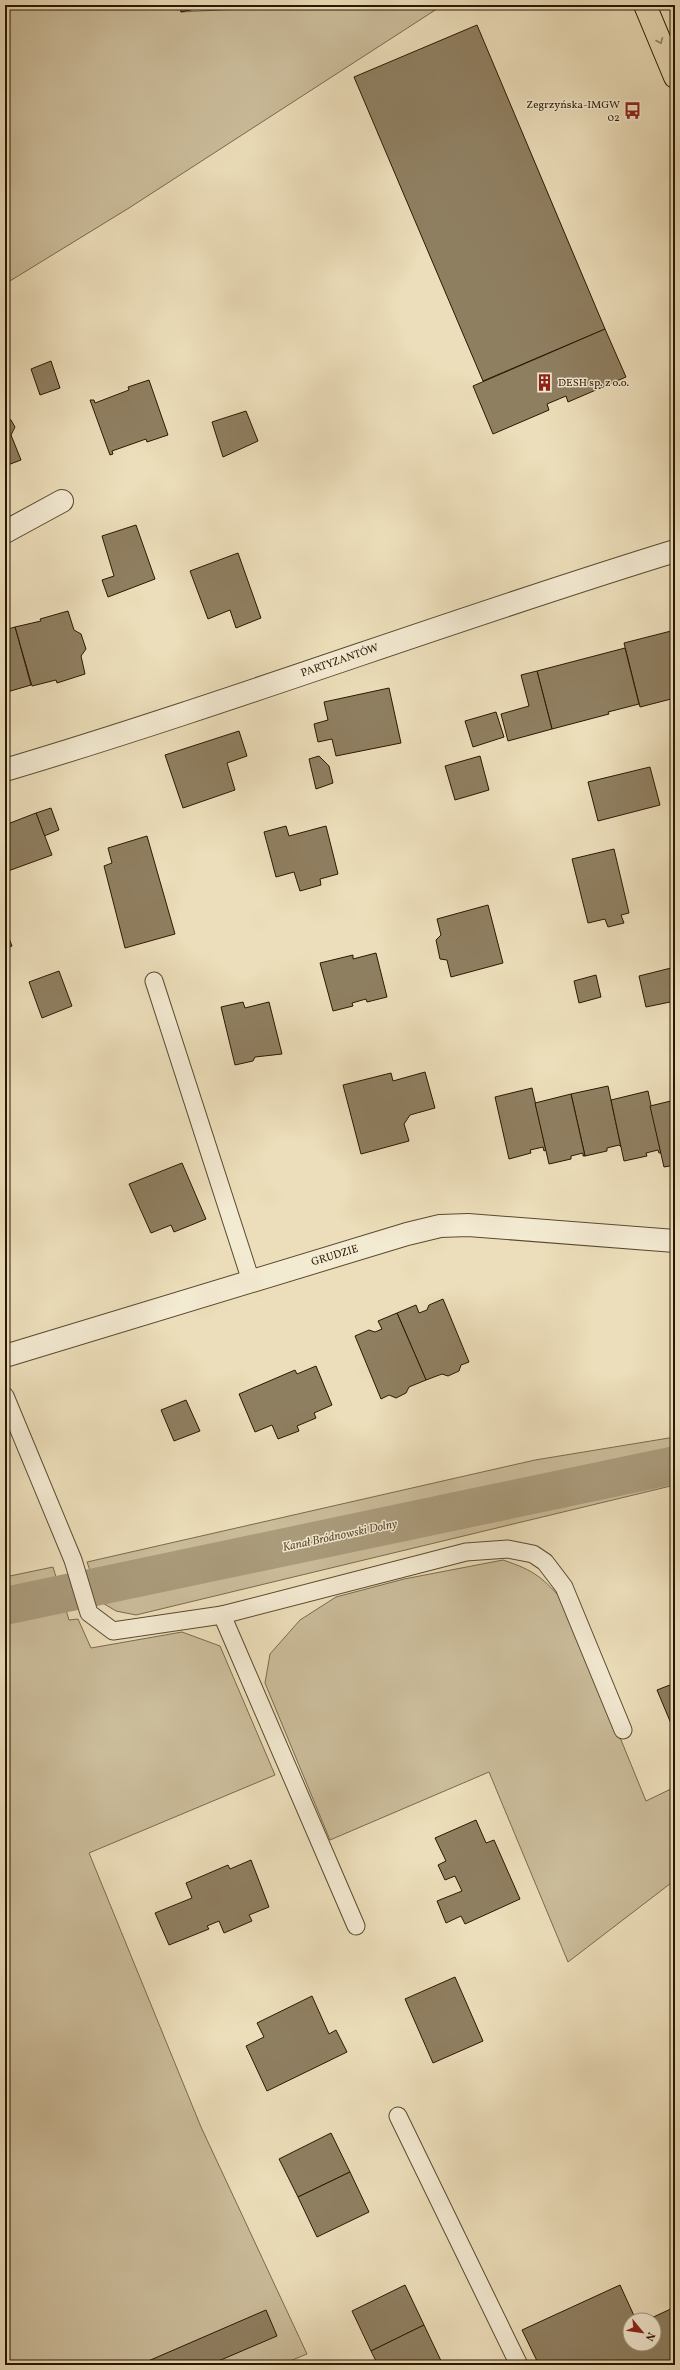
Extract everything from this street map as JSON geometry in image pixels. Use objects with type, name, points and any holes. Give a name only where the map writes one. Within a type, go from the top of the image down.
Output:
[{"type":"main road","points":[[645,5],[675,77]]},
{"type":"street","points":[[5,532],[62,501]]},
{"type":"street","name":"PARTYZANTÓW","points":[[5,770],[303,674],[547,590],[675,551]]},
{"type":"street","name":"GRUDZIE","points":[[5,1356],[407,1234],[440,1226],[468,1224],[675,1241]]},
{"type":"lane","points":[[154,981],[251,1281]]},
{"type":"lane","points":[[5,1396],[73,1560],[89,1612],[113,1631],[222,1615],[466,1552],[508,1549],[533,1554],[545,1562],[564,1587],[623,1730]]},
{"type":"lane","points":[[222,1615],[356,1926]]},
{"type":"lane","points":[[398,2116],[519,2365]]},
{"type":"shaded area","points":[[5,5],[180,5],[181,12],[314,5],[443,5],[129,208],[5,284]]},
{"type":"shaded area","points":[[675,1437],[675,1485],[136,1615],[116,1611],[101,1602],[87,1562],[535,1460]]},
{"type":"shaded area","points":[[503,1560],[524,1568],[538,1576],[551,1587],[565,1603],[646,1801],[675,1787],[675,1880],[568,1962],[489,1772],[330,1840],[265,1683],[270,1654],[300,1620],[336,1597],[404,1579]]},
{"type":"shaded area","points":[[53,1567],[69,1620],[78,1619],[91,1648],[182,1632],[220,1646],[275,1775],[89,1853],[201,2127],[307,2354],[280,2365],[5,2365],[5,1577]]},
{"type":"building","points":[[180,5],[213,5],[181,12]]},
{"type":"building","points":[[477,25],[605,329],[483,381],[354,77]]},
{"type":"building","name":"DESH sp. z o.o.","points":[[605,329],[626,377],[568,402],[566,396],[547,404],[549,410],[493,434],[473,386]]},
{"type":"building","points":[[51,361],[60,388],[40,395],[31,369]]},
{"type":"building","points":[[149,380],[168,435],[147,442],[146,439],[112,451],[113,454],[110,455],[90,400],[94,400],[95,403],[129,390],[128,387]]},
{"type":"building","points":[[246,411],[258,441],[223,457],[212,422]]},
{"type":"building","points":[[5,417],[11,420],[15,427],[11,435],[21,460],[5,466]]},
{"type":"building","points":[[136,525],[155,579],[108,597],[102,580],[114,576],[102,536]]},
{"type":"building","points":[[238,553],[261,618],[236,628],[230,610],[208,619],[190,571]]},
{"type":"building","points":[[68,611],[74,630],[81,634],[86,649],[81,656],[85,674],[57,683],[56,680],[32,686],[15,627],[41,621],[40,619]]},
{"type":"building","points":[[15,627],[31,685],[7,692],[5,684],[5,630]]},
{"type":"building","points":[[675,630],[675,698],[640,707],[624,643]]},
{"type":"building","points":[[625,648],[639,704],[608,712],[609,714],[552,729],[537,671]]},
{"type":"building","points":[[537,671],[552,729],[508,741],[501,714],[529,706],[521,675]]},
{"type":"building","points":[[389,688],[401,743],[336,756],[332,739],[318,742],[314,724],[328,720],[324,702]]},
{"type":"building","points":[[496,712],[504,737],[473,747],[465,721]]},
{"type":"building","points":[[239,731],[247,756],[227,763],[235,790],[183,808],[165,755]]},
{"type":"building","points":[[319,756],[329,766],[333,783],[316,789],[309,759]]},
{"type":"building","points":[[480,756],[489,790],[455,800],[445,766]]},
{"type":"building","points":[[650,767],[660,805],[598,821],[588,782]]},
{"type":"building","points":[[51,808],[59,830],[44,836],[36,813]]},
{"type":"building","points":[[36,813],[52,855],[8,871],[5,869],[5,825]]},
{"type":"building","points":[[286,826],[289,836],[326,826],[338,874],[320,879],[321,885],[300,891],[294,872],[276,877],[264,832]]},
{"type":"building","points":[[147,836],[175,934],[125,948],[104,866],[112,863],[108,848]]},
{"type":"building","points":[[614,849],[629,913],[621,915],[624,923],[608,927],[605,919],[588,923],[572,859]]},
{"type":"building","points":[[488,905],[503,963],[451,977],[447,960],[440,959],[436,940],[441,935],[437,919]]},
{"type":"building","points":[[5,928],[12,946],[5,949]]},
{"type":"building","points":[[376,953],[387,997],[367,1002],[366,999],[352,1003],[353,1006],[333,1011],[320,963],[353,955],[353,959]]},
{"type":"building","points":[[675,967],[675,1001],[646,1007],[639,976]]},
{"type":"building","points":[[59,971],[72,1006],[42,1018],[29,982]]},
{"type":"building","points":[[596,975],[601,997],[579,1003],[574,981]]},
{"type":"building","points":[[243,1002],[245,1008],[269,1002],[282,1054],[255,1057],[253,1061],[235,1065],[221,1007]]},
{"type":"building","points":[[425,1072],[435,1108],[410,1115],[404,1124],[409,1141],[361,1154],[343,1085],[391,1073],[393,1081]]},
{"type":"building","points":[[608,1086],[621,1147],[619,1145],[607,1148],[607,1151],[585,1156],[571,1094]]},
{"type":"building","points":[[532,1088],[546,1150],[544,1151],[543,1147],[530,1150],[531,1153],[509,1159],[495,1097]]},
{"type":"building","points":[[648,1091],[661,1153],[659,1153],[658,1150],[646,1153],[647,1156],[624,1161],[611,1100]]},
{"type":"building","points":[[571,1094],[585,1156],[583,1156],[583,1153],[571,1156],[571,1159],[549,1164],[535,1103]]},
{"type":"building","points":[[675,1100],[675,1165],[664,1167],[650,1106]]},
{"type":"building","points":[[182,1163],[206,1219],[174,1232],[171,1225],[151,1233],[129,1184]]},
{"type":"building","points":[[443,1299],[469,1362],[461,1365],[459,1371],[448,1376],[442,1374],[426,1380],[397,1313],[416,1305],[419,1313],[427,1310],[429,1305]]},
{"type":"building","points":[[397,1313],[426,1380],[409,1387],[406,1393],[396,1398],[389,1395],[381,1399],[355,1336],[369,1330],[375,1332],[382,1329],[378,1321]]},
{"type":"building","points":[[316,1366],[332,1405],[314,1413],[316,1418],[297,1426],[299,1431],[278,1439],[272,1425],[255,1432],[239,1394],[295,1370],[297,1374]]},
{"type":"building","points":[[186,1400],[200,1431],[174,1441],[161,1410]]},
{"type":"building","points":[[675,1683],[675,1733],[657,1690]]},
{"type":"building","points":[[476,1820],[486,1843],[494,1840],[520,1899],[465,1924],[461,1916],[446,1923],[437,1901],[462,1891],[455,1876],[445,1880],[438,1865],[446,1861],[435,1838]]},
{"type":"building","points":[[251,1860],[269,1907],[249,1915],[252,1921],[224,1933],[219,1921],[207,1926],[209,1929],[169,1945],[155,1913],[192,1898],[186,1883],[228,1865],[230,1869]]},
{"type":"building","points":[[455,1977],[483,2041],[433,2063],[405,1999]]},
{"type":"building","points":[[312,1996],[329,2034],[336,2030],[347,2052],[267,2091],[246,2046],[264,2037],[257,2023]]},
{"type":"building","points":[[331,2133],[350,2172],[298,2197],[279,2159]]},
{"type":"building","points":[[350,2172],[369,2212],[317,2237],[298,2197]]},
{"type":"building","points":[[405,2285],[424,2325],[371,2351],[352,2311]]},
{"type":"building","points":[[620,2285],[632,2312],[622,2312],[622,2352],[662,2352],[662,2313],[675,2307],[675,2365],[539,2365],[522,2330]]},
{"type":"building","points":[[266,2310],[277,2336],[209,2365],[139,2365]]},
{"type":"building","points":[[424,2325],[443,2365],[378,2365],[371,2351]]},
{"type":"waterway","name":"Kanał Bródnowski Dolny","points":[[5,1606],[675,1465]]},
{"type":"place","name":"Zegrzyńska-IMGW 02","points":[[633,111]]},
{"type":"place","name":"DESH sp. z o.o.","points":[[545,383]]}]
